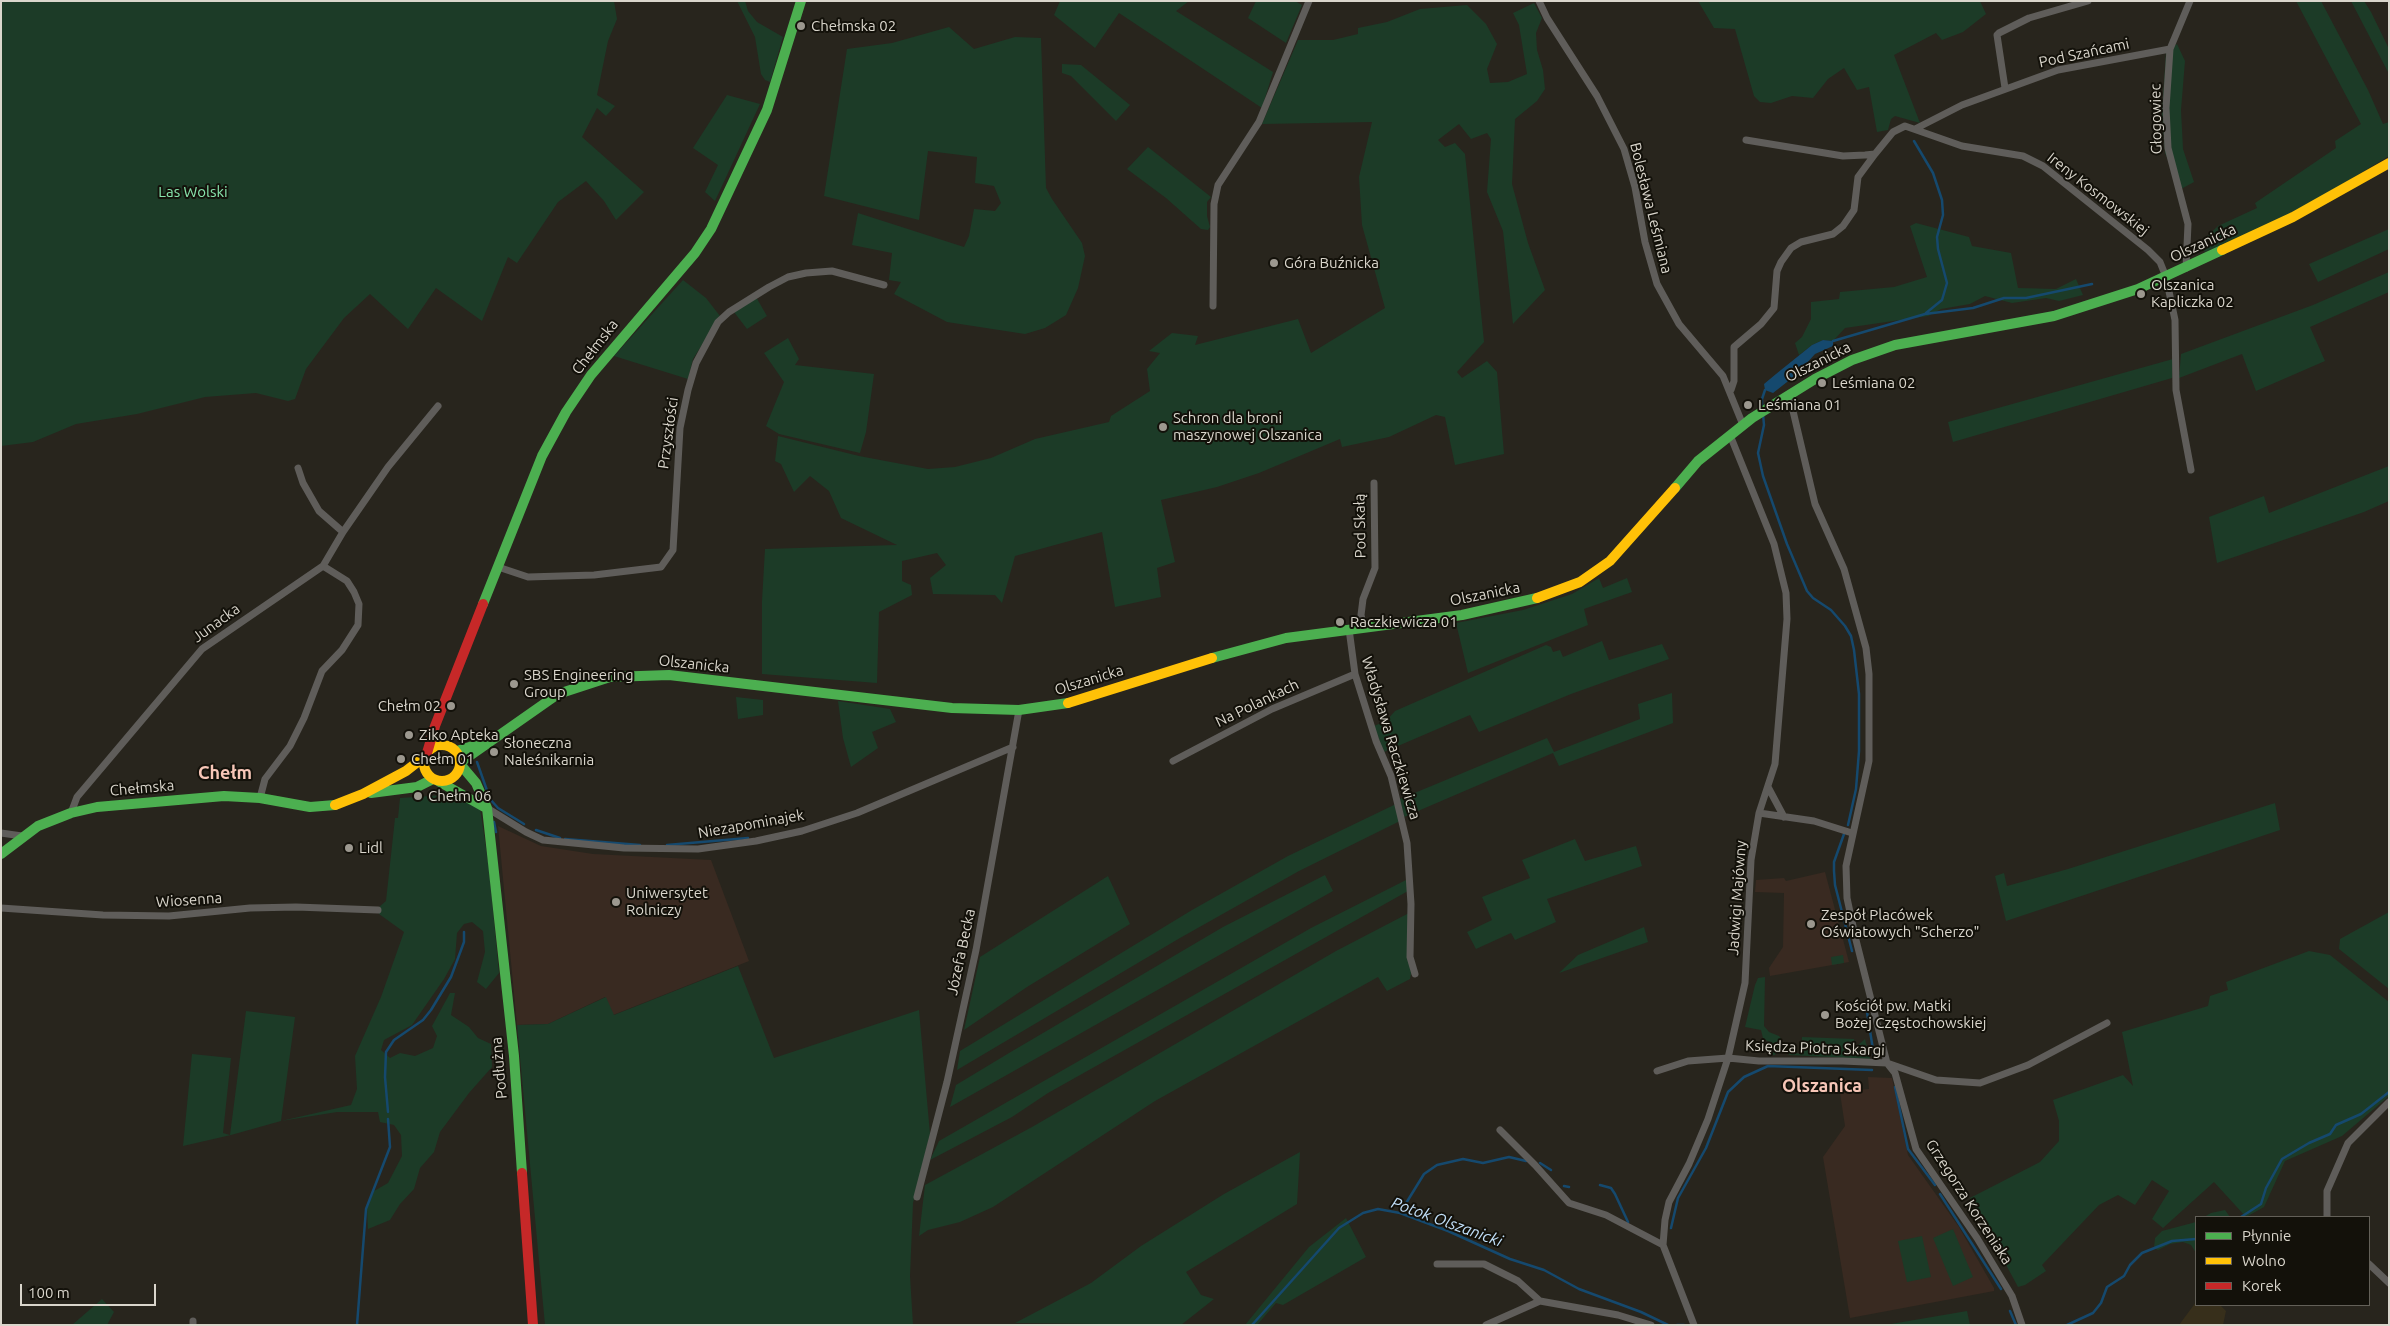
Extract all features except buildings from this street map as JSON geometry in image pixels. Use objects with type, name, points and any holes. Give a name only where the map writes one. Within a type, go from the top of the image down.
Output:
[{"type":"street","name":"Chełmska","points":[[71,813],[97,807],[224,796],[260,798],[300,806],[341,804],[406,771],[425,755],[542,456],[566,412],[618,341],[668,286],[695,253],[710,229],[767,110],[801,1]]},
{"type":"street","points":[[1213,306],[1214,204],[1218,185],[1259,122],[1310,1]]},
{"type":"street","name":"Bolesława Leśmiana","points":[[1539,1],[1547,18],[1597,96],[1624,149],[1635,187],[1645,242],[1657,284],[1679,324],[1723,376],[1731,390]]},
{"type":"street","points":[[2005,88],[1999,32],[2029,18],[2088,1]]},
{"type":"street","name":"Głogowiec","points":[[2186,268],[2188,224],[2168,148],[2166,108],[2170,49],[2190,1]]},
{"type":"street","name":"Pod Szańcami","points":[[1915,129],[1962,105],[2058,70],[2170,49]]},
{"type":"street","name":"Ireny Kosmowskiej","points":[[1731,390],[1734,381],[1733,355],[1736,343],[1761,324],[1774,308],[1777,271],[1791,248],[1807,240],[1833,234],[1843,226],[1854,210],[1858,176],[1893,132],[1904,126],[1962,146],[2023,156],[2043,166],[2148,250],[2160,262],[2166,277],[2174,320],[2176,390],[2191,470]]},
{"type":"street","points":[[1746,140],[1843,156],[1875,154]]},
{"type":"street","name":"Olszanicka","points":[[461,763],[492,739],[558,694],[591,682],[631,675],[669,675],[961,709],[1019,710],[1066,704],[1259,644],[1349,629],[1492,610],[1538,598],[1580,582],[1617,554],[1685,474],[1743,425],[1788,394],[1852,360],[1895,345],[2054,316],[2117,297],[2186,268],[2316,205],[2389,163]]},
{"type":"street","name":"Przyszłości","points":[[498,567],[528,577],[594,575],[661,567],[673,550],[680,428],[688,390],[700,355],[718,322],[729,312],[788,277],[806,273],[832,271],[884,284]]},
{"type":"street","points":[[1731,390],[1743,425]]},
{"type":"street","name":"Grzegorza Korzeniaka","points":[[1788,394],[1816,504],[1844,570],[1866,648],[1869,674],[1869,761],[1846,866],[1847,898],[1887,1063],[1896,1073],[1916,1149],[1977,1238],[2012,1296],[2022,1325]]},
{"type":"street","name":"Junacka","points":[[71,813],[77,798],[202,649],[323,566],[343,532],[394,460],[438,406]]},
{"type":"street","name":"Jadwigi Majówny","points":[[1694,1325],[1663,1245],[1665,1220],[1669,1202],[1698,1144],[1728,1058],[1745,983],[1751,860],[1759,814],[1775,764],[1787,619],[1786,593],[1774,544],[1730,435]]},
{"type":"street","points":[[298,468],[303,483],[319,512],[343,532]]},
{"type":"street","name":"Pod Skałą","points":[[1364,627],[1361,615],[1362,599],[1375,568],[1374,482]]},
{"type":"street","points":[[260,798],[265,779],[290,746],[304,718],[322,671],[342,650],[358,625],[359,604],[354,592],[347,582],[323,566]]},
{"type":"street","name":"Władysława Raczkiewicza","points":[[1349,629],[1355,674],[1376,741],[1392,776],[1407,843],[1412,904],[1410,957],[1415,974]]},
{"type":"street","name":"Na Polankach","points":[[1173,761],[1272,709],[1355,674]]},
{"type":"street","name":"Józefa Becka","points":[[917,1196],[947,1082],[976,950],[1019,710]]},
{"type":"street","points":[[435,726],[440,740],[457,751],[461,763],[453,776],[435,780]]},
{"type":"street","name":"Olszanicka","points":[[457,751],[473,748],[492,739]]},
{"type":"street","points":[[447,746],[438,745],[425,755],[424,771],[435,780],[487,808]]},
{"type":"street","name":"Niezapominajek","points":[[487,808],[543,840],[624,848],[698,849],[756,841],[802,831],[868,808],[1012,747]]},
{"type":"street","name":"Podłużna","points":[[461,763],[476,784],[487,808],[514,1065],[533,1325]]},
{"type":"street","name":"Chełmska","points":[[363,794],[416,787],[435,780]]},
{"type":"street","points":[[1768,787],[1784,817]]},
{"type":"street","points":[[1,854],[22,836],[38,826],[71,813]]},
{"type":"street","points":[[1759,814],[1814,821],[1852,833]]},
{"type":"street","points":[[1,833],[22,836]]},
{"type":"street","name":"Wiosenna","points":[[1,908],[103,915],[169,916],[250,908],[296,907],[378,910]]},
{"type":"street","name":"Księdza Piotra Skargi","points":[[1657,1071],[1688,1061],[1728,1058],[1887,1063],[1936,1080],[1980,1083],[2028,1066],[2107,1023]]},
{"type":"street","points":[[2327,1216],[2327,1191],[2348,1143],[2389,1102]]},
{"type":"street","points":[[1500,1130],[1569,1203],[1606,1215],[1663,1245]]},
{"type":"street","points":[[1437,1264],[1484,1264],[1518,1281],[1540,1301]]},
{"type":"street","points":[[2370,1265],[2389,1284]]},
{"type":"street","points":[[1486,1325],[1540,1301],[1590,1309],[1652,1325]]},
{"type":"shaded area","name":"Uniwersytet Rolniczy","points":[[498,826],[541,846],[593,854],[711,860],[749,961],[613,1015],[605,997],[548,1024],[517,1025]]},
{"type":"shaded area","name":"Zespół Placówek Oświatowych \"Scherzo\"","points":[[1825,872],[1849,962],[1770,976],[1769,968],[1783,947],[1784,893],[1755,892],[1756,880],[1784,878],[1786,881]]},
{"type":"shaded area","points":[[1868,1077],[1892,1078],[1908,1155],[1959,1227],[1994,1291],[1850,1318],[1823,1157],[1845,1126],[1838,1080],[1846,1080],[1848,1091],[1869,1089]]},
{"type":"shaded area","points":[[2195,1303],[2195,1306],[2221,1306],[2226,1311],[2223,1325],[2179,1325]]},
{"type":"green space","name":"Las Wolski","points":[[1,1],[614,1],[617,19],[608,41],[597,95],[615,106],[606,116],[597,108],[582,137],[644,192],[616,220],[604,201],[586,181],[558,202],[517,263],[508,257],[482,321],[436,288],[408,329],[370,294],[344,318],[306,369],[295,399],[288,401],[256,393],[205,397],[137,414],[76,424],[33,442],[1,446]]},
{"type":"green space","points":[[737,1],[745,1],[748,11],[757,22],[783,37],[770,82],[765,80],[761,74],[755,37]]},
{"type":"green space","points":[[1060,1],[1189,1],[1176,11],[1273,72],[1262,108],[1119,13],[1095,48],[1054,15]]},
{"type":"green space","points":[[1256,1],[1295,1],[1302,5],[1286,43],[1248,18]]},
{"type":"green space","points":[[1698,1],[1980,1],[1986,14],[1963,32],[1942,40],[1936,33],[1894,55],[1920,123],[1895,116],[1891,119],[1888,130],[1877,132],[1869,87],[1857,90],[1844,68],[1828,79],[1813,98],[1792,96],[1771,103],[1760,102],[1754,96],[1735,29],[1714,28]]},
{"type":"green space","points":[[2296,1],[2321,1],[2368,90],[2383,124],[2389,122],[2389,156],[2326,194],[2266,226],[2205,252],[2199,244],[2218,226],[2257,208],[2255,203],[2336,148],[2335,141],[2361,124]]},
{"type":"green space","points":[[2351,1],[2364,1],[2371,12],[2389,49],[2389,74]]},
{"type":"green space","points":[[1534,3],[1542,18],[1536,33],[1537,50],[1543,70],[1545,89],[1537,101],[1515,119],[1512,184],[1528,243],[1545,290],[1513,324],[1503,231],[1487,192],[1491,139],[1487,133],[1471,139],[1459,124],[1438,140],[1445,147],[1455,143],[1465,154],[1484,342],[1457,372],[1462,378],[1487,361],[1497,372],[1504,454],[1455,465],[1445,417],[1436,415],[1389,437],[1342,447],[1340,439],[1259,473],[1217,487],[1161,500],[1175,562],[1157,568],[1161,597],[1115,607],[1102,532],[1015,556],[1002,603],[995,595],[933,594],[930,578],[946,565],[937,553],[902,561],[902,581],[911,585],[912,595],[879,612],[877,683],[762,674],[762,601],[765,549],[897,545],[841,518],[829,491],[810,476],[794,492],[781,464],[775,461],[778,436],[859,456],[928,469],[955,467],[991,458],[1035,439],[1109,422],[1111,416],[1150,391],[1147,369],[1160,353],[1149,351],[1172,333],[1198,336],[1195,345],[1298,319],[1311,353],[1385,308],[1362,225],[1359,177],[1372,122],[1262,124],[1298,40],[1333,40],[1358,34],[1358,28],[1387,22],[1420,9],[1467,5],[1486,24],[1497,44],[1487,69],[1490,83],[1508,82],[1527,74],[1519,25],[1513,13]]},
{"type":"green space","points":[[949,27],[974,49],[1015,37],[1041,38],[1046,188],[1082,243],[1085,256],[1078,288],[1066,315],[1045,328],[1025,334],[947,322],[894,294],[901,282],[889,280],[892,253],[852,245],[858,213],[964,247],[969,236],[974,209],[995,211],[1001,203],[994,186],[975,183],[977,157],[928,151],[919,220],[824,196],[847,49],[892,43]]},
{"type":"green space","points":[[2177,44],[2185,61],[2181,110],[2183,149],[2194,182],[2181,189],[2165,153],[2162,113],[2166,52]]},
{"type":"green space","points":[[1062,64],[1081,65],[1130,105],[1116,121],[1071,76],[1062,73]]},
{"type":"green space","points":[[727,95],[760,104],[715,201],[705,192],[718,165],[693,148]]},
{"type":"green space","points":[[1148,147],[1211,197],[1207,202],[1207,216],[1210,227],[1208,230],[1201,229],[1166,198],[1127,169]]},
{"type":"green space","points":[[1916,223],[1969,237],[1972,246],[2011,253],[2018,288],[2056,289],[2076,279],[2083,295],[2059,301],[2046,298],[2012,303],[1985,296],[1970,304],[1941,309],[1928,316],[1845,328],[1833,341],[1823,340],[1812,345],[1799,355],[1795,343],[1802,337],[1811,319],[1811,302],[1839,299],[1840,292],[1894,287],[1927,277],[1910,226]]},
{"type":"green space","points":[[2389,229],[2389,249],[2318,282],[2309,264]]},
{"type":"green space","points":[[2389,272],[2389,292],[2310,327],[2325,361],[2256,391],[2242,354],[2179,378],[2181,354],[2313,305]]},
{"type":"green space","points":[[683,280],[706,298],[720,316],[693,359],[688,379],[614,356]]},
{"type":"green space","points":[[756,297],[767,316],[747,329],[734,312]]},
{"type":"green space","points":[[788,338],[799,359],[795,365],[874,374],[866,432],[860,453],[779,434],[766,426],[784,382],[764,353]]},
{"type":"green space","points":[[2173,359],[2172,378],[1953,442],[1948,422]]},
{"type":"green space","points":[[2389,466],[2389,501],[2364,512],[2217,563],[2209,517],[2264,496],[2269,513]]},
{"type":"green space","points":[[1599,578],[1603,588],[1627,578],[1632,592],[1584,609],[1588,625],[1468,673],[1456,623],[1523,610],[1572,594]]},
{"type":"green space","points":[[1602,641],[1609,660],[1662,644],[1669,659],[1571,694],[1479,732],[1470,715],[1384,752],[1374,726],[1386,721],[1395,711],[1546,645],[1551,647],[1553,652],[1560,650],[1563,657]]},
{"type":"green space","points":[[1672,693],[1673,723],[1559,766],[1553,753],[1404,817],[1400,799],[1547,738],[1554,752],[1640,719],[1638,704]]},
{"type":"green space","points":[[736,697],[763,700],[763,715],[738,719]]},
{"type":"green space","points":[[838,701],[890,709],[896,722],[872,732],[878,748],[851,767],[843,738]]},
{"type":"green space","points":[[445,795],[459,798],[480,808],[489,868],[499,973],[486,989],[477,982],[485,952],[483,931],[472,922],[464,924],[457,933],[455,959],[444,979],[412,1025],[384,1040],[381,1050],[390,1058],[400,1053],[415,1056],[433,1048],[437,1036],[432,1026],[450,993],[455,993],[451,1015],[469,1027],[478,1038],[491,1044],[492,1067],[469,1093],[440,1132],[434,1152],[420,1168],[414,1189],[400,1204],[390,1220],[368,1229],[367,1209],[374,1191],[388,1183],[402,1156],[401,1135],[394,1125],[380,1122],[378,1112],[337,1112],[281,1121],[351,1105],[357,1089],[355,1056],[381,997],[404,932],[379,914],[379,907],[386,901],[395,818],[398,818],[400,798]]},
{"type":"green space","points":[[2275,803],[2280,830],[2006,921],[1995,876],[2004,873],[2007,886],[2068,869]]},
{"type":"green space","points":[[1396,804],[1400,821],[1299,871],[1180,938],[957,1070],[960,1051],[1192,910],[1288,856]]},
{"type":"green space","points":[[1575,839],[1585,861],[1636,846],[1642,866],[1547,899],[1556,922],[1515,940],[1511,933],[1476,949],[1467,932],[1492,920],[1482,897],[1530,878],[1522,860]]},
{"type":"green space","points":[[1325,875],[1333,891],[950,1107],[956,1085],[1223,927]]},
{"type":"green space","points":[[1108,876],[1130,924],[1027,987],[964,1030],[980,957]]},
{"type":"green space","points":[[1408,879],[1408,891],[1048,1093],[1012,1117],[930,1160],[939,1141],[1311,928]]},
{"type":"green space","points":[[2389,912],[2389,989],[2339,949],[2340,939]]},
{"type":"green space","points":[[1409,913],[1410,979],[1387,991],[1378,977],[1155,1101],[993,1207],[960,1222],[928,1230],[919,1236],[925,1185],[1032,1127],[1336,951]]},
{"type":"green space","points":[[1644,927],[1648,942],[1559,973],[1578,955]]},
{"type":"green space","points":[[2309,951],[2330,955],[2389,1002],[2389,1096],[2342,1136],[2285,1161],[2264,1207],[2248,1216],[2245,1216],[2214,1182],[2163,1228],[2152,1219],[2169,1191],[2152,1180],[2135,1205],[2118,1195],[2099,1205],[2042,1265],[2046,1271],[2025,1285],[2018,1287],[1970,1198],[2040,1162],[2059,1141],[2059,1121],[2053,1100],[2123,1075],[2133,1086],[2122,1032],[2208,1006],[2210,996],[2228,990],[2226,982]]},
{"type":"green space","points":[[1843,955],[1844,963],[1832,965],[1831,957]]},
{"type":"green space","points":[[738,966],[774,1058],[919,1010],[930,1134],[913,1203],[910,1276],[913,1325],[545,1325],[517,1025],[548,1024],[606,997],[614,1015]]},
{"type":"green space","points":[[1765,977],[1764,1026],[1769,1032],[1779,1036],[1782,1040],[1775,1055],[1768,1055],[1774,1050],[1773,1045],[1763,1038],[1761,1030],[1745,1027],[1755,985],[1758,978]]},
{"type":"green space","points":[[246,1011],[295,1017],[281,1121],[231,1135],[183,1146],[192,1054],[231,1058],[223,1133],[230,1135]]},
{"type":"green space","points":[[1802,1037],[1854,1039],[1856,1047],[1865,1039],[1870,1059],[1789,1055],[1787,1051],[1801,1054]]},
{"type":"green space","points":[[1300,1152],[1297,1204],[1186,1272],[1201,1295],[1214,1299],[1181,1325],[1015,1323],[1091,1283],[1141,1246],[1224,1194]]},
{"type":"green space","points":[[2225,1210],[2229,1216],[2206,1216]]},
{"type":"green space","points":[[1346,1218],[1366,1257],[1283,1305],[1276,1303],[1257,1325],[1245,1325],[1309,1247]]},
{"type":"green space","points":[[2195,1222],[2195,1251],[2191,1245],[2183,1242],[2170,1244],[2158,1250],[2154,1248],[2155,1238],[2162,1231]]},
{"type":"green space","points":[[1953,1229],[1973,1277],[1953,1286],[1933,1238]]},
{"type":"green space","points":[[1922,1236],[1931,1277],[1907,1282],[1898,1241]]},
{"type":"green space","points":[[102,1299],[114,1312],[107,1325],[72,1325]]},
{"type":"green space","points":[[1967,1311],[1970,1325],[1885,1325]]},
{"type":"water","points":[[1823,340],[1833,341],[1833,346],[1815,354],[1796,375],[1773,393],[1765,390],[1764,384],[1812,345]]},
{"type":"waterway","points":[[1914,141],[1933,173],[1942,200],[1943,215],[1937,237],[1938,249],[1947,283],[1942,300],[1926,313]]},
{"type":"waterway","points":[[1833,341],[1925,314],[1973,308],[2004,298],[2026,298],[2092,284]]},
{"type":"waterway","points":[[1762,408],[1765,390]]},
{"type":"waterway","points":[[1763,414],[1764,425],[1758,453],[1763,476],[1787,544],[1807,591],[1813,598],[1831,610],[1845,626],[1851,636],[1854,650],[1859,694],[1859,751],[1856,789],[1848,825]]},
{"type":"waterway","points":[[477,762],[490,799],[498,808],[524,824]]},
{"type":"waterway","points":[[494,822],[496,832]]},
{"type":"waterway","points":[[536,830],[560,838]]},
{"type":"waterway","points":[[1844,834],[1834,862],[1834,871],[1835,885],[1852,951]]},
{"type":"waterway","points":[[667,845],[748,838]]},
{"type":"waterway","points":[[565,839],[640,845]]},
{"type":"waterway","points":[[388,1112],[385,1077],[386,1052],[394,1040],[423,1020],[431,1010],[451,977],[464,942],[464,932]]},
{"type":"waterway","points":[[1867,1012],[1874,1056]]},
{"type":"waterway","points":[[1671,1228],[1678,1198],[1706,1148],[1728,1092],[1744,1077],[1768,1066],[1872,1070]]},
{"type":"waterway","points":[[1895,1087],[1908,1149],[1935,1185]]},
{"type":"waterway","name":"Potok Olszanicki","points":[[2243,1216],[2261,1204],[2266,1188],[2282,1159],[2309,1143],[2330,1134],[2336,1125],[2361,1114],[2389,1092]]},
{"type":"waterway","points":[[357,1325],[366,1209],[390,1147],[388,1119]]},
{"type":"waterway","points":[[1400,1213],[1424,1174],[1437,1165],[1463,1159],[1483,1163],[1509,1157],[1526,1161]]},
{"type":"waterway","points":[[1540,1163],[1551,1170]]},
{"type":"waterway","points":[[1600,1185],[1611,1188],[1628,1222]]},
{"type":"waterway","points":[[1564,1186],[1569,1187]]},
{"type":"waterway","points":[[1940,1194],[2001,1289]]},
{"type":"waterway","name":"Potok Olszanicki","points":[[1252,1325],[1339,1228],[1363,1213],[1378,1209],[1400,1213],[1448,1231],[1510,1259],[1544,1270],[1579,1289],[1641,1312],[1668,1325]]},
{"type":"waterway","name":"Potok Olszanicki","points":[[2067,1325],[2093,1313],[2101,1303],[2107,1287],[2124,1276],[2130,1265],[2142,1253],[2172,1241],[2195,1239]]},
{"type":"waterway","points":[[2010,1311],[2016,1325]]},
{"type":"waterway","name":"Potok Olszanicki","points":[[1677,1325],[1684,1325]]},
{"type":"traffic: fast","points":[[483,604],[542,456],[566,412],[591,375],[695,253],[711,229],[767,110],[801,1]]},
{"type":"traffic: fast","points":[[1675,488],[1698,461],[1752,418],[1815,379],[1852,360],[1895,345],[2054,316],[2138,289],[2222,250]]},
{"type":"traffic: fast","points":[[1212,658],[1286,638],[1462,615],[1537,598]]},
{"type":"traffic: fast","points":[[461,762],[558,694],[610,677],[669,675],[952,708],[1019,710],[1068,703]]},
{"type":"traffic: fast","points":[[457,751],[482,743]]},
{"type":"traffic: fast","points":[[460,764],[476,783],[487,808],[514,1056],[522,1173]]},
{"type":"traffic: fast","points":[[371,793],[417,787],[431,780]]},
{"type":"traffic: fast","points":[[438,781],[486,808]]},
{"type":"traffic: fast","points":[[1,854],[38,826],[71,813],[97,807],[224,796],[260,798],[310,807],[335,805]]},
{"type":"traffic: slow","points":[[2222,250],[2293,217],[2389,163]]},
{"type":"traffic: slow","points":[[1537,598],[1580,582],[1610,561],[1675,488]]},
{"type":"traffic: slow","points":[[1068,703],[1212,658]]},
{"type":"traffic: slow","points":[[442,745],[449,746],[455,750],[459,756],[460,763],[459,770],[455,776],[449,780],[442,781],[435,780],[429,776],[425,770],[424,763],[425,756],[429,750],[435,746],[442,745]]},
{"type":"traffic: slow","points":[[335,805],[363,794],[406,771],[424,757]]},
{"type":"traffic: jam","points":[[427,753],[435,726],[483,604]]},
{"type":"traffic: jam","points":[[522,1173],[533,1325]]},
{"type":"place","name":"Chełmska 02","points":[[801,26]]},
{"type":"place","name":"Góra Buźnicka","points":[[1274,263]]},
{"type":"place","name":"Olszanica Kapliczka 02","points":[[2141,294]]},
{"type":"place","name":"Leśmiana 02","points":[[1822,383]]},
{"type":"place","name":"Leśmiana 01","points":[[1748,405]]},
{"type":"place","name":"Schron dla broni maszynowej Olszanica","points":[[1163,427]]},
{"type":"place","name":"Raczkiewicza 01","points":[[1340,622]]},
{"type":"place","name":"SBS Engineering Group","points":[[514,684]]},
{"type":"place","name":"Chełm 02","points":[[451,706]]},
{"type":"place","name":"Ziko Apteka","points":[[409,735]]},
{"type":"place","name":"Słoneczna Naleśnikarnia","points":[[494,752]]},
{"type":"place","name":"Chełm 01","points":[[401,759]]},
{"type":"place","name":"Chełm 06","points":[[418,796]]},
{"type":"place","name":"Lidl","points":[[349,848]]},
{"type":"place","name":"Uniwersytet Rolniczy","points":[[616,902]]},
{"type":"place","name":"Zespół Placówek Oświatowych \"Scherzo\"","points":[[1811,924]]},
{"type":"place","name":"Kościół pw. Matki Bożej Częstochowskiej","points":[[1825,1015]]},
{"type":"district","name":"Chełm","points":[[225,773]]},
{"type":"district","name":"Olszanica","points":[[1822,1086]]}]
